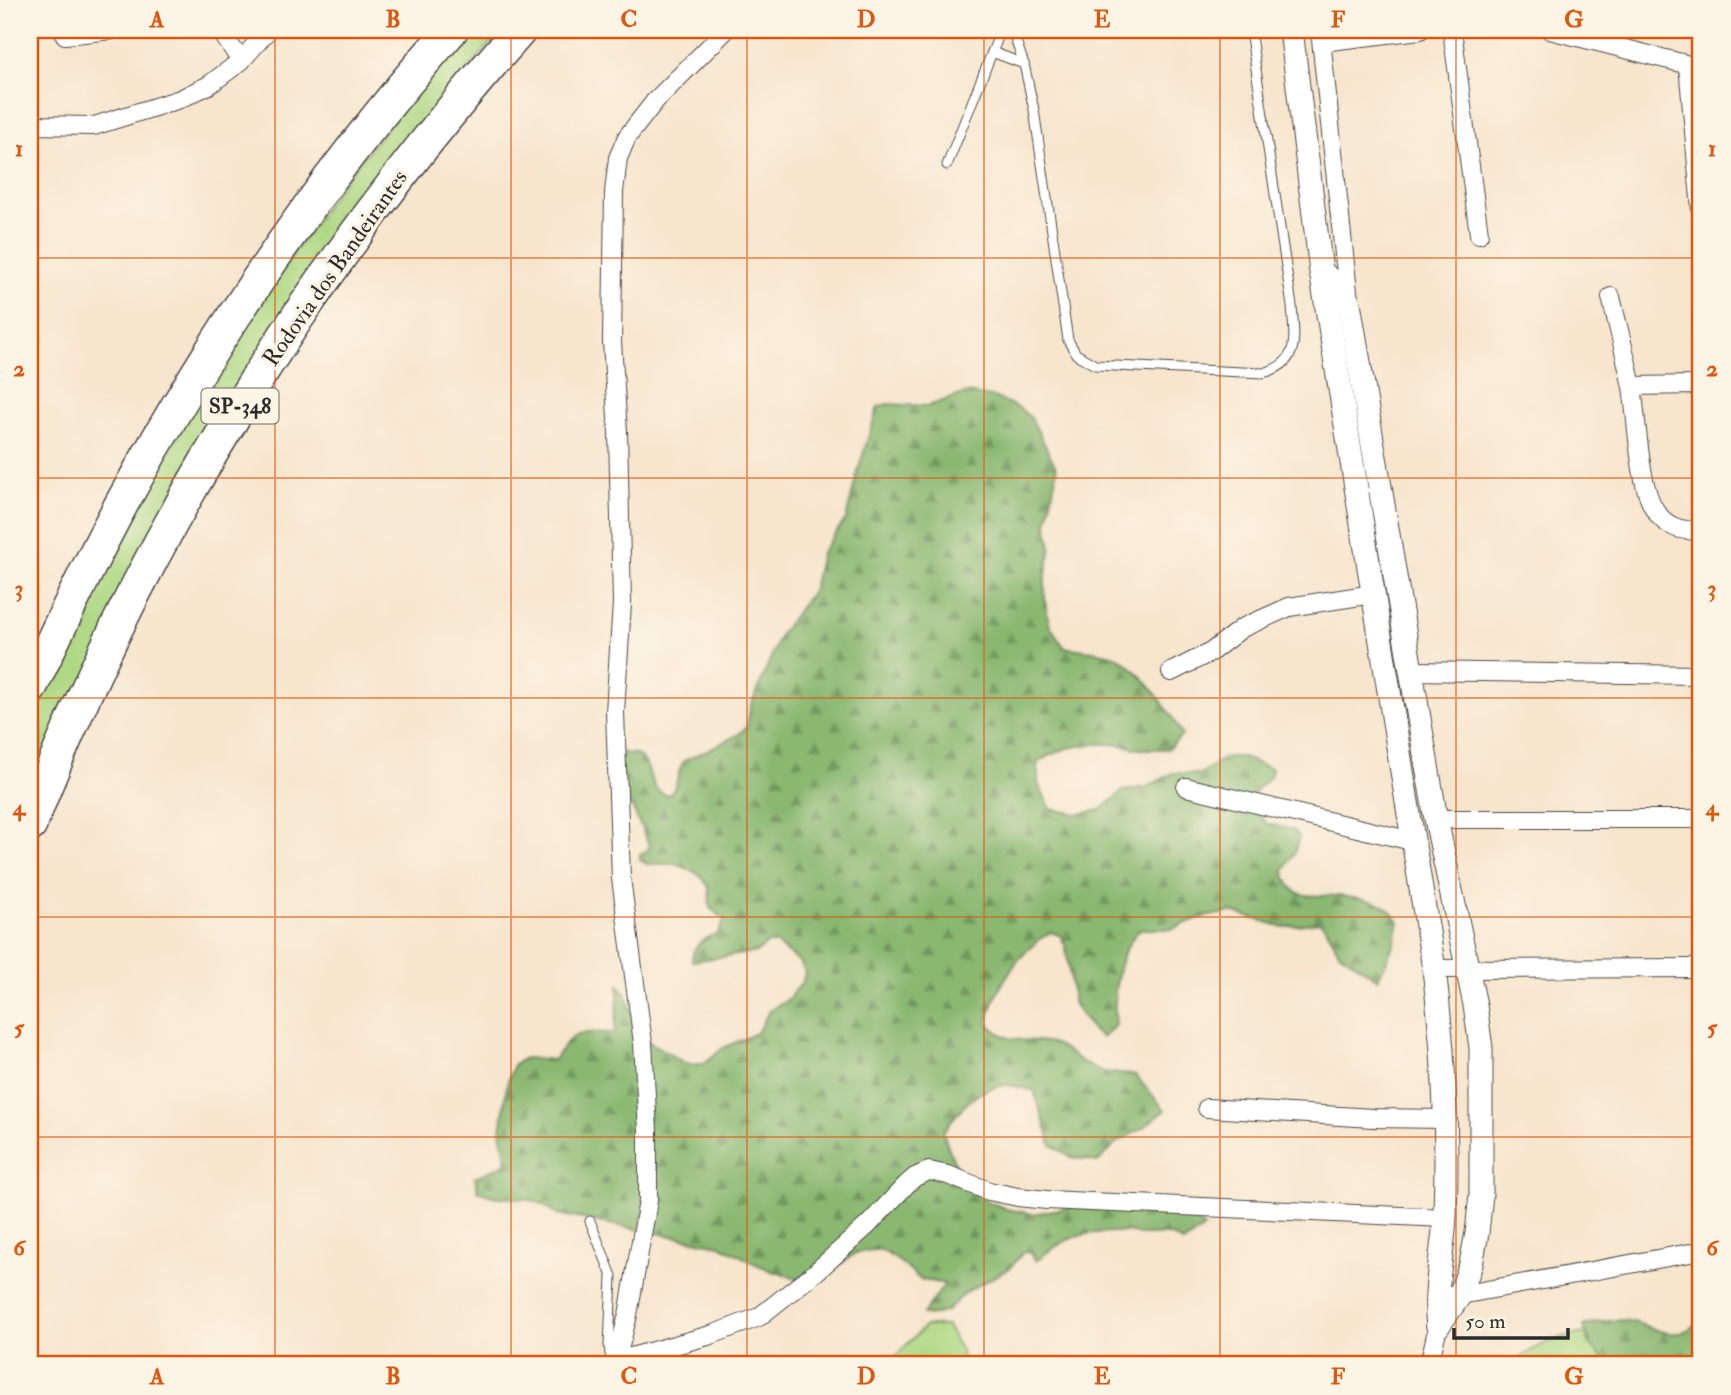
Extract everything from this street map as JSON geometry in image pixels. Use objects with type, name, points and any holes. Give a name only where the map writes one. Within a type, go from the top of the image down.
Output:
[{"type":"highway","name":"SP-348","points":[[30,688],[122,503],[176,409],[239,309],[299,222],[365,134],[450,30]]},
{"type":"highway","name":"Rodovia dos Bandeirantes","points":[[30,825],[80,708],[124,616],[176,514],[228,427],[288,331],[354,236],[417,151],[520,30]]},
{"type":"street","points":[[65,35],[112,30]]},
{"type":"street","points":[[220,30],[241,61]]},
{"type":"street","points":[[30,125],[83,127],[107,123],[180,99],[209,85],[241,61],[268,30]]},
{"type":"street","points":[[616,1363],[628,1315],[648,1201],[648,1131],[643,1044],[621,878],[618,809],[615,712],[622,603],[618,432],[612,342],[614,192],[618,158],[626,137],[655,102],[726,30]]},
{"type":"street","points":[[1291,30],[1321,271],[1342,307],[1481,1048],[1478,1233],[1460,1295],[1438,1326]]},
{"type":"street","points":[[1420,30],[1321,36],[1342,307],[1373,594],[1434,969],[1442,1034],[1446,1119],[1445,1219],[1436,1295],[1438,1326],[1429,1365]]},
{"type":"street","points":[[1452,30],[1479,234]]},
{"type":"street","points":[[1550,30],[1695,67],[1701,209]]},
{"type":"street","points":[[1611,297],[1632,386],[1647,495],[1657,513],[1675,528],[1682,531],[1701,531]]},
{"type":"street","points":[[1632,386],[1701,385]]},
{"type":"street","points":[[1171,673],[1211,652],[1242,628],[1289,607],[1373,594]]},
{"type":"street","points":[[1412,671],[1701,675]]},
{"type":"street","points":[[1186,788],[1236,797],[1412,841]]},
{"type":"street","points":[[1436,819],[1701,819]]},
{"type":"street","points":[[1434,969],[1701,968]]},
{"type":"street","points":[[1207,1108],[1373,1118],[1446,1119]]},
{"type":"street","points":[[616,1363],[711,1335],[759,1317],[817,1271],[868,1225],[907,1184],[929,1171],[948,1175],[989,1191],[1047,1200],[1445,1219]]},
{"type":"street","points":[[1436,1295],[1460,1295],[1701,1251]]},
{"type":"lane","points":[[947,165],[1001,30]]},
{"type":"lane","points":[[1012,30],[1024,64],[1034,110],[1068,340],[1076,355],[1095,365],[1264,373],[1286,363],[1292,353],[1294,338],[1292,306],[1250,30]]},
{"type":"lane","points":[[992,52],[1024,64]]},
{"type":"lane","points":[[590,1221],[612,1276],[609,1346],[610,1354],[616,1363]]},
{"type":"green space","points":[[466,30],[502,30],[429,115],[30,790],[30,721],[110,554],[224,355],[337,189]]},
{"type":"green space","points":[[967,393],[996,398],[1019,408],[1031,418],[1057,469],[1047,524],[1051,548],[1045,579],[1045,602],[1050,626],[1064,647],[1108,654],[1129,665],[1155,693],[1182,735],[1168,749],[1091,744],[1067,748],[1038,761],[1038,784],[1051,809],[1078,814],[1101,810],[1123,791],[1147,787],[1173,773],[1200,774],[1225,757],[1241,757],[1272,769],[1270,777],[1256,790],[1252,806],[1267,824],[1291,829],[1299,836],[1294,854],[1284,870],[1292,888],[1305,895],[1340,896],[1380,904],[1399,921],[1394,944],[1378,979],[1339,952],[1326,927],[1319,922],[1283,927],[1231,912],[1199,918],[1172,929],[1140,929],[1132,938],[1121,961],[1116,986],[1116,1024],[1103,1038],[1094,1032],[1074,1005],[1066,947],[1060,935],[1050,932],[1039,940],[1028,949],[1002,983],[988,1023],[1011,1039],[1054,1044],[1099,1070],[1135,1075],[1165,1110],[1141,1129],[1116,1143],[1098,1162],[1071,1157],[1051,1144],[1034,1090],[997,1086],[970,1101],[943,1132],[966,1183],[985,1200],[1006,1209],[1033,1214],[1081,1205],[1185,1211],[1204,1228],[1183,1243],[1164,1234],[1100,1232],[1068,1240],[1036,1261],[1031,1253],[1023,1252],[1010,1268],[966,1292],[947,1311],[928,1316],[923,1314],[945,1284],[920,1279],[880,1249],[856,1253],[814,1282],[753,1263],[720,1245],[557,1214],[543,1204],[530,1200],[492,1196],[478,1190],[475,1177],[500,1167],[507,1161],[501,1132],[507,1084],[514,1064],[525,1058],[554,1060],[567,1042],[578,1035],[615,1033],[619,985],[625,993],[641,1037],[685,1063],[694,1065],[704,1063],[723,1048],[757,1033],[769,1011],[787,1000],[802,983],[805,973],[801,963],[775,943],[768,943],[757,952],[692,961],[696,946],[717,934],[725,920],[710,908],[709,887],[699,874],[677,864],[647,864],[640,860],[640,855],[648,850],[649,845],[633,809],[609,776],[606,761],[614,752],[636,755],[646,764],[656,789],[669,795],[675,787],[684,761],[738,735],[747,727],[750,708],[781,633],[813,590],[821,553],[846,519],[878,407],[887,404],[928,406]]},
{"type":"green space","points":[[1701,1315],[1701,1365],[1608,1365],[1590,1344],[1584,1326],[1622,1320],[1675,1334],[1691,1328],[1700,1321]]},
{"type":"green space","points":[[925,1326],[947,1326],[961,1351],[963,1365],[887,1365]]},
{"type":"green space","points":[[1586,1333],[1590,1344],[1608,1365],[1511,1365],[1546,1343]]}]
